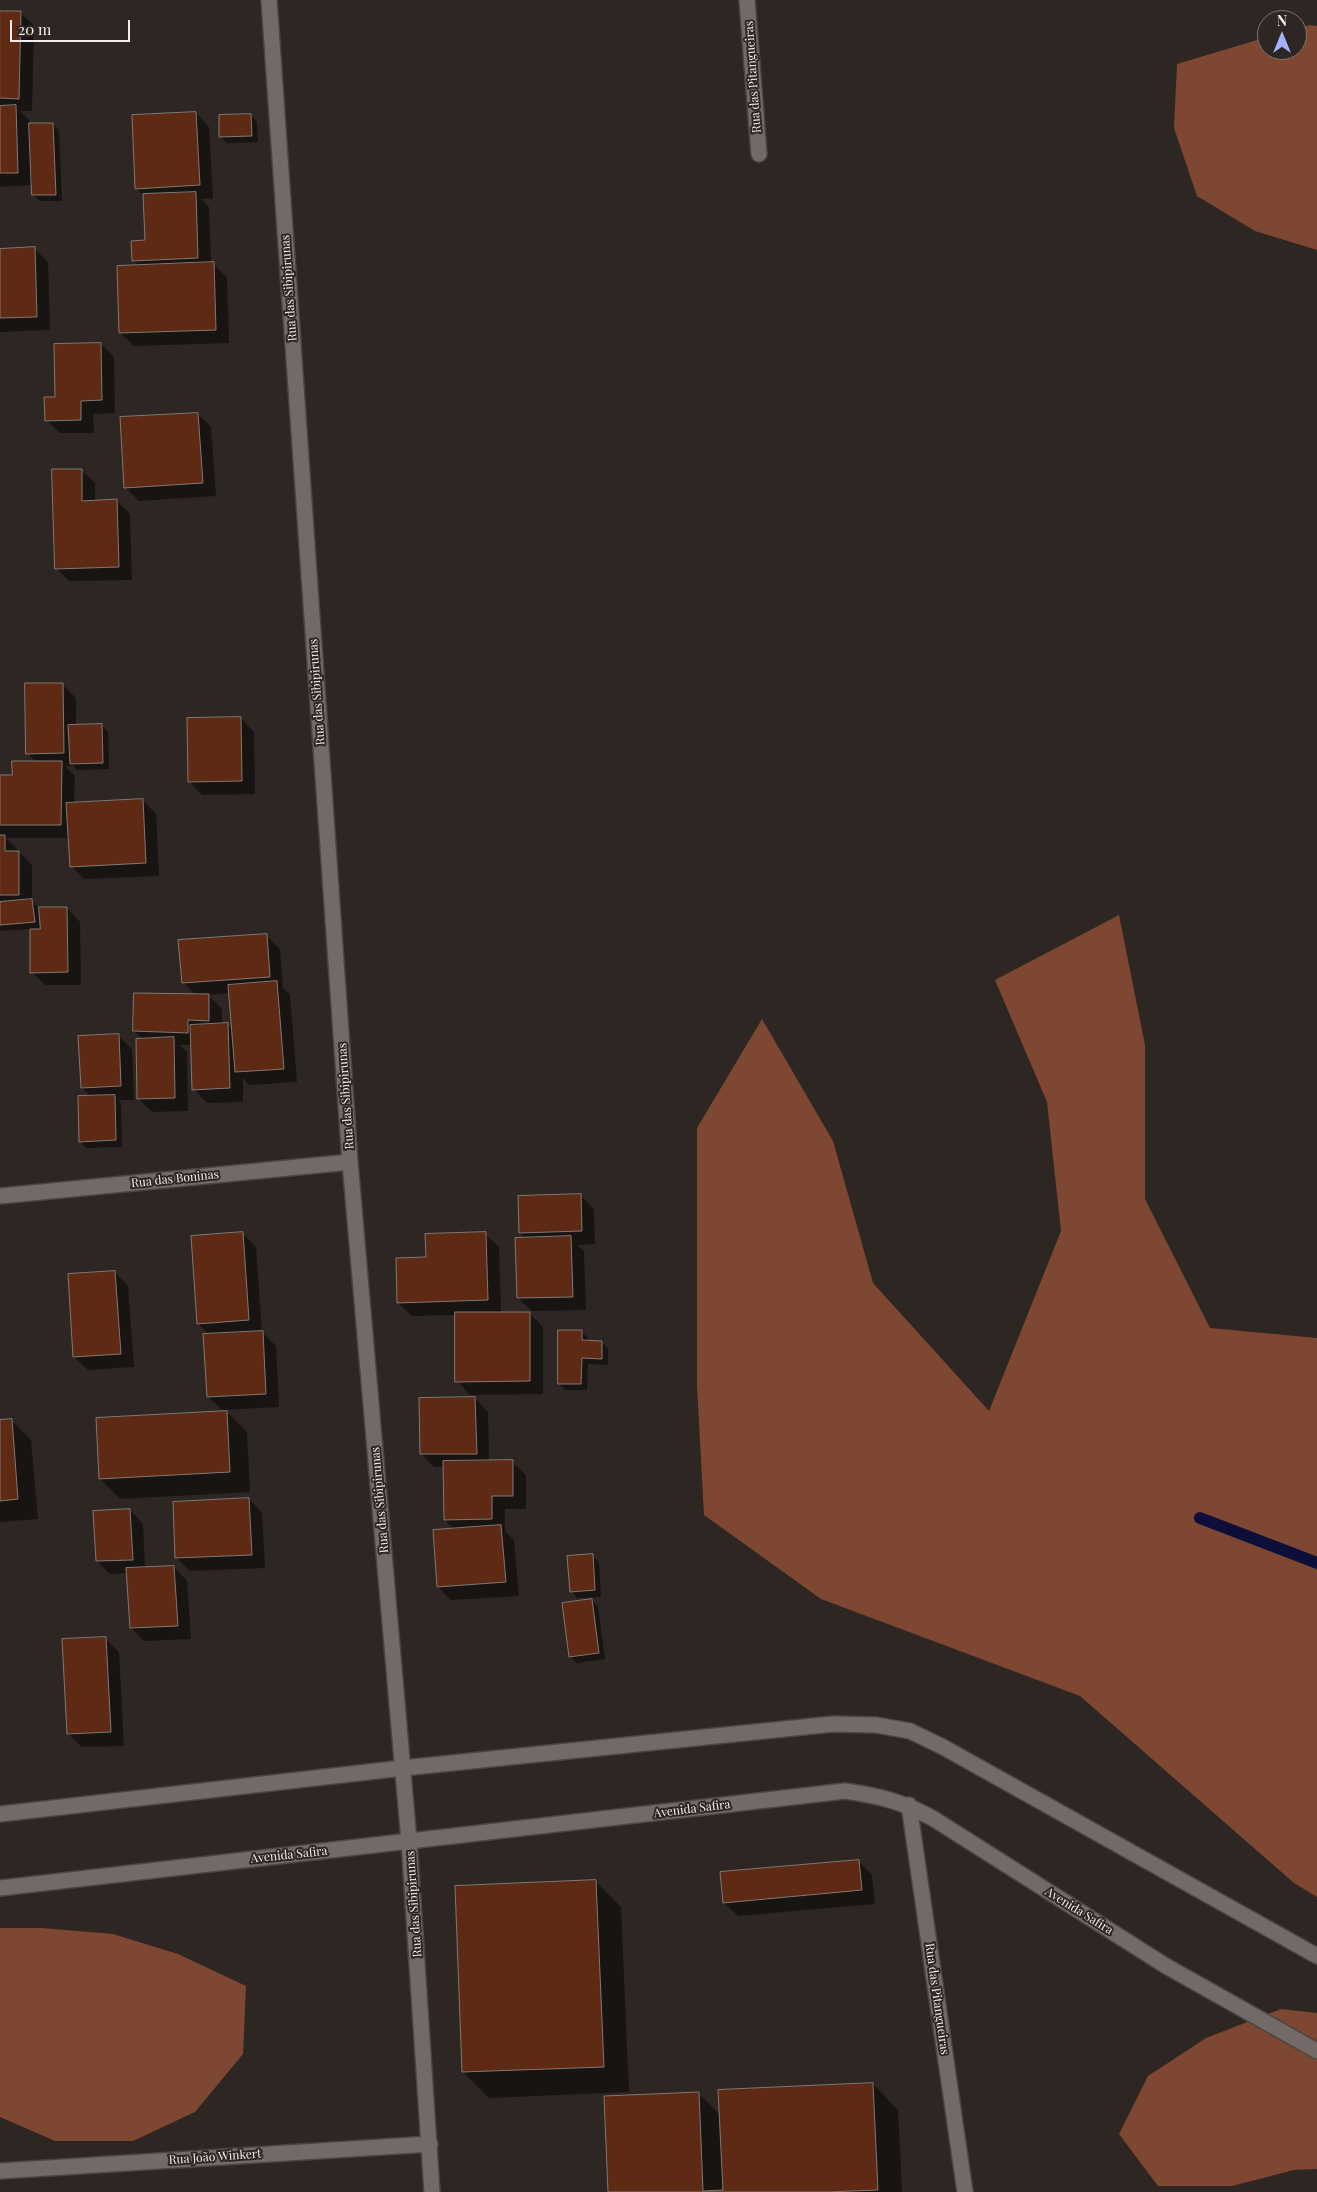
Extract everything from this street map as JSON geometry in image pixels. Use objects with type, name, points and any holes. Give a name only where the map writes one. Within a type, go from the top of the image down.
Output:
[{"type":"street","name":"Rua das Sibipirunas","points":[[269,0],[350,1162],[410,1841],[432,2192]]},
{"type":"street","name":"Rua das Pitangueiras","points":[[747,0],[759,154]]},
{"type":"street","name":"Rua das Boninas","points":[[0,1196],[350,1162]]},
{"type":"street","points":[[0,1814],[403,1768],[833,1724],[876,1725],[910,1731],[943,1747],[1317,1956]]},
{"type":"street","name":"Avenida Safira","points":[[0,1888],[846,1791],[879,1796],[909,1805],[1166,1966],[1317,2051]]},
{"type":"street","name":"Rua das Pitangueiras","points":[[909,1805],[965,2192]]},
{"type":"street","name":"Rua João Winkert","points":[[0,2171],[430,2144]]},
{"type":"shaded area","points":[[1307,26],[1317,26],[1317,250],[1255,231],[1197,196],[1174,128],[1177,64],[1257,40],[1257,60],[1307,60]]},
{"type":"shaded area","points":[[1119,915],[1145,1045],[1145,1199],[1210,1328],[1317,1338],[1317,1897],[1294,1883],[1080,1696],[821,1599],[704,1515],[697,1386],[697,1128],[762,1019],[833,1141],[873,1283],[989,1411],[1061,1231],[1047,1102],[995,980]]},
{"type":"shaded area","points":[[0,1928],[42,1928],[113,1934],[178,1954],[246,1986],[243,2054],[195,2112],[133,2141],[55,2141],[0,2117]]},
{"type":"shaded area","points":[[1281,2009],[1317,2013],[1317,2169],[1294,2170],[1232,2186],[1158,2186],[1119,2134],[1148,2076],[1206,2038]]},
{"type":"building","points":[[0,11],[21,11],[19,99],[0,98]]},
{"type":"building","points":[[16,105],[18,173],[0,173],[0,106]]},
{"type":"building","points":[[196,112],[200,185],[135,189],[132,115]]},
{"type":"building","points":[[251,114],[252,136],[219,137],[219,115]]},
{"type":"building","points":[[29,123],[53,123],[56,195],[32,195]]},
{"type":"building","points":[[196,192],[198,258],[132,261],[131,241],[145,240],[143,194]]},
{"type":"building","points":[[35,247],[37,317],[0,318],[0,249]]},
{"type":"building","points":[[214,262],[216,330],[119,333],[117,266]]},
{"type":"building","points":[[101,343],[102,400],[81,401],[81,420],[45,421],[44,397],[55,397],[54,344]]},
{"type":"building","points":[[198,413],[203,483],[124,488],[120,417]]},
{"type":"building","points":[[52,469],[82,469],[82,501],[117,499],[119,567],[55,569]]},
{"type":"building","points":[[25,683],[63,683],[64,753],[26,754]]},
{"type":"building","points":[[241,717],[242,781],[188,782],[187,718]]},
{"type":"building","points":[[102,724],[103,763],[70,764],[68,725]]},
{"type":"building","points":[[12,761],[62,761],[61,825],[0,825],[0,775],[12,775]]},
{"type":"building","points":[[143,799],[146,863],[70,867],[66,803]]},
{"type":"building","points":[[0,835],[5,835],[5,851],[19,851],[19,895],[0,895]]},
{"type":"building","points":[[32,899],[35,922],[0,925],[0,902]]},
{"type":"building","points":[[39,907],[67,907],[68,972],[30,973],[30,929],[40,929]]},
{"type":"building","points":[[267,934],[270,977],[182,983],[178,940]]},
{"type":"building","points":[[277,981],[284,1069],[235,1072],[228,985]]},
{"type":"building","points":[[134,993],[209,994],[209,1021],[188,1020],[188,1033],[133,1031]]},
{"type":"building","points":[[228,1023],[230,1088],[192,1090],[190,1025]]},
{"type":"building","points":[[119,1034],[121,1086],[81,1088],[78,1036]]},
{"type":"building","points":[[174,1037],[175,1098],[137,1099],[136,1039]]},
{"type":"building","points":[[115,1095],[116,1140],[79,1142],[78,1096]]},
{"type":"building","points":[[581,1194],[582,1231],[519,1233],[518,1196]]},
{"type":"building","points":[[243,1232],[249,1320],[197,1324],[191,1236]]},
{"type":"building","points":[[486,1232],[488,1300],[397,1303],[396,1258],[426,1257],[425,1234]]},
{"type":"building","points":[[571,1236],[573,1297],[517,1298],[515,1238]]},
{"type":"building","points":[[115,1271],[121,1354],[73,1357],[68,1274]]},
{"type":"building","points":[[455,1312],[530,1312],[530,1381],[455,1382]]},
{"type":"building","points":[[558,1330],[582,1330],[582,1340],[602,1341],[602,1359],[582,1358],[581,1384],[558,1384]]},
{"type":"building","points":[[263,1331],[266,1394],[207,1397],[203,1334]]},
{"type":"building","points":[[475,1397],[477,1454],[420,1454],[419,1398]]},
{"type":"building","points":[[227,1411],[230,1472],[99,1479],[96,1418]]},
{"type":"building","points":[[12,1419],[18,1499],[0,1501],[0,1420]]},
{"type":"building","points":[[513,1460],[513,1496],[492,1496],[492,1519],[444,1520],[443,1461]]},
{"type":"building","points":[[249,1498],[252,1555],[175,1558],[173,1502]]},
{"type":"building","points":[[130,1509],[133,1560],[96,1561],[93,1511]]},
{"type":"building","points":[[501,1525],[506,1582],[437,1587],[433,1530]]},
{"type":"building","points":[[593,1554],[595,1590],[570,1592],[567,1556]]},
{"type":"building","points":[[174,1566],[178,1626],[130,1628],[126,1568]]},
{"type":"building","points":[[592,1599],[599,1653],[569,1657],[562,1603]]},
{"type":"building","points":[[106,1637],[111,1732],[67,1734],[62,1639]]},
{"type":"building","points":[[859,1860],[862,1890],[723,1903],[720,1872]]},
{"type":"building","points":[[596,1880],[604,2067],[462,2072],[455,1886]]},
{"type":"building","points":[[873,2083],[878,2190],[827,2192],[608,2192],[604,2096],[699,2092],[703,2191],[723,2190],[718,2090]]},
{"type":"waterway","points":[[1200,1518],[1317,1563]]}]
